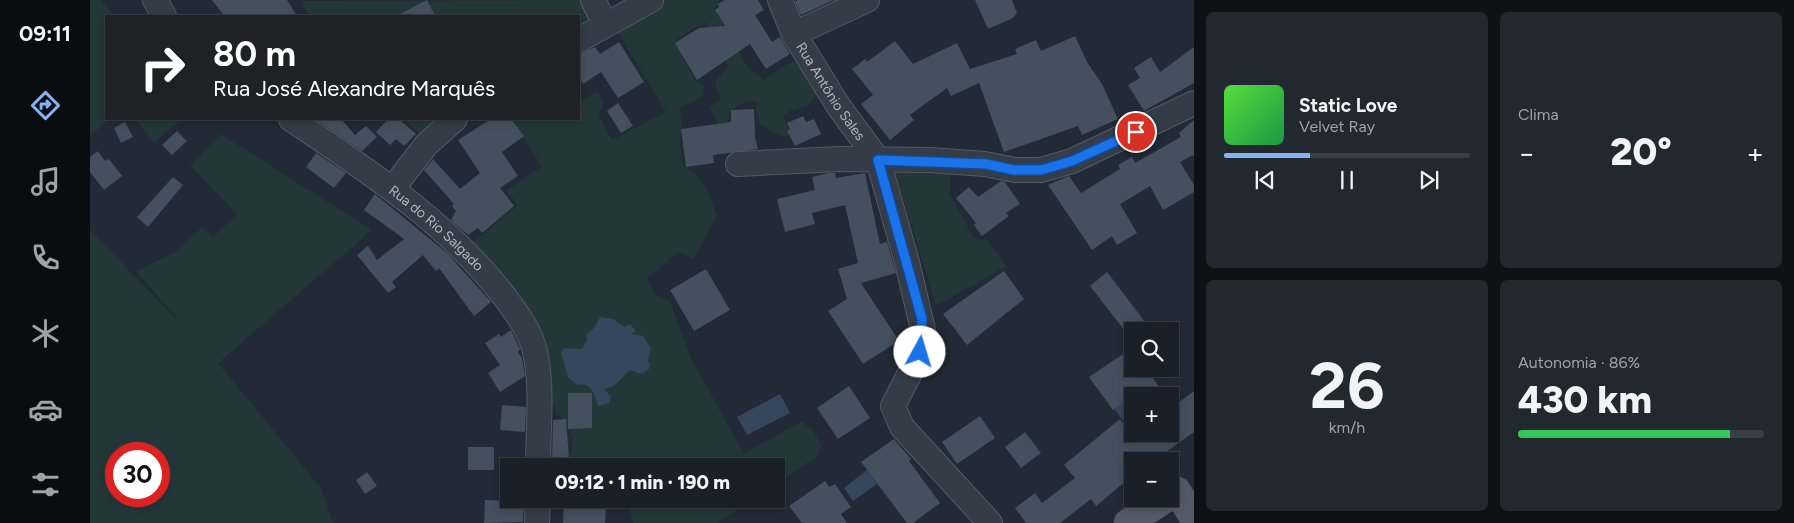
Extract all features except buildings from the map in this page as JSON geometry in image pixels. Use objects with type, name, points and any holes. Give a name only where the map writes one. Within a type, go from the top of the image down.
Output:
[{"type":"main road","points":[[1179,494],[1194,518],[1186,523]]},
{"type":"main road","points":[[1128,523],[1152,507]]},
{"type":"street","points":[[155,0],[163,15]]},
{"type":"street","points":[[593,0],[605,24]]},
{"type":"street","points":[[580,39],[650,0]]},
{"type":"street","name":"Rua Antônio Sales","points":[[780,0],[794,34],[838,107],[878,160],[907,262],[922,330],[915,363],[895,399],[895,413],[902,427],[990,523]]},
{"type":"street","points":[[794,34],[868,0]]},
{"type":"street","points":[[738,164],[839,159],[976,163],[1014,170],[1041,170],[1072,161],[1194,103]]},
{"type":"street","name":"Rua do Rio Salgado","points":[[292,120],[393,188],[450,237],[488,275],[526,329],[535,350],[538,374],[538,458]]},
{"type":"street","points":[[393,188],[426,145],[454,120]]},
{"type":"street","points":[[537,523],[538,508]]},
{"type":"shaded area","points":[[90,0],[101,0],[114,15],[105,15],[105,120],[109,120],[90,136]]},
{"type":"shaded area","points":[[585,0],[595,19],[580,29],[580,15],[309,15],[301,1]]},
{"type":"shaded area","points":[[657,0],[720,0],[714,9],[747,66],[764,80],[787,64],[797,61],[817,94],[807,106],[791,110],[783,116],[788,128],[788,135],[782,137],[760,124],[756,108],[757,102],[748,100],[730,110],[727,123],[719,126],[710,107],[721,99],[716,88],[716,80],[729,67],[706,23],[697,26],[675,41],[694,79],[704,86],[703,97],[680,108],[683,167],[694,173],[708,191],[717,216],[693,259],[679,252],[647,278],[657,296],[670,301],[691,358],[744,454],[802,421],[814,432],[821,445],[817,457],[785,478],[785,458],[571,458],[573,436],[554,407],[546,384],[468,247],[518,205],[506,191],[542,166],[512,120],[580,120],[580,101],[597,91],[604,103],[598,115],[612,140],[666,112],[616,29]]},
{"type":"shaded area","points":[[136,120],[181,120],[154,142]]},
{"type":"shaded area","points":[[403,120],[445,120],[422,135]]},
{"type":"shaded area","points":[[222,135],[372,230],[218,363],[321,488],[333,523],[90,523],[90,230],[188,331],[136,271],[177,251],[202,227],[213,237],[237,214],[190,165]]},
{"type":"shaded area","points":[[893,165],[951,165],[950,195],[974,238],[987,240],[1007,266],[936,306]]},
{"type":"shaded area","points":[[629,508],[740,508],[717,523],[633,523]]},
{"type":"water","points":[[600,317],[613,319],[624,327],[630,324],[636,331],[631,334],[643,336],[651,349],[648,361],[650,364],[649,369],[642,374],[630,370],[614,386],[604,389],[611,397],[609,403],[598,406],[589,387],[582,384],[577,385],[568,377],[561,352],[565,348],[582,349],[587,340],[586,335],[595,327]]},
{"type":"water","points":[[780,394],[790,413],[747,435],[737,417]]},
{"type":"water","points":[[1124,402],[1124,422],[1114,408]]},
{"type":"water","points":[[867,470],[877,484],[853,501],[844,488]]},
{"type":"route","points":[[920,352],[922,319],[878,160],[930,160],[986,164],[1014,170],[1041,170],[1072,161],[1136,132]]}]
